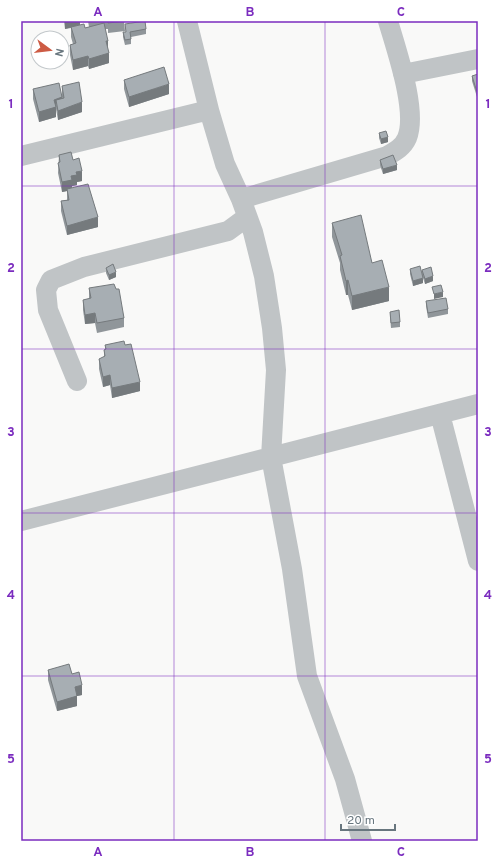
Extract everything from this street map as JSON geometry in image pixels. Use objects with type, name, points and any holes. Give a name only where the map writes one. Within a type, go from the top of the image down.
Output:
[{"type":"street","points":[[187,21],[209,110],[225,164],[253,232],[264,276],[272,328],[276,370],[271,457],[292,569],[308,676],[345,779],[362,841]]},
{"type":"street","points":[[77,381],[48,310],[46,290],[51,280],[84,267],[228,231],[244,208],[387,156],[400,149],[407,138],[411,124],[409,106],[402,74],[388,21]]},
{"type":"street","points":[[402,74],[478,59]]},
{"type":"street","points":[[21,156],[209,110]]},
{"type":"street","points":[[21,521],[478,404]]},
{"type":"street","points":[[440,414],[478,561]]},
{"type":"building","points":[[108,21],[125,21],[108,23]]},
{"type":"building","points":[[145,21],[146,29],[130,32],[131,39],[125,40],[123,32],[126,32],[125,24]]},
{"type":"building","points":[[104,23],[109,53],[89,59],[88,56],[73,60],[70,45],[76,43],[71,27],[84,24],[85,28]]},
{"type":"building","points":[[164,67],[169,84],[129,97],[124,80]]},
{"type":"building","points":[[478,74],[478,92],[477,92],[472,76]]},
{"type":"building","points":[[79,82],[82,102],[58,111],[56,100],[64,98],[62,86]]},
{"type":"building","points":[[59,83],[62,97],[54,100],[56,107],[39,112],[33,89]]},
{"type":"building","points":[[386,131],[388,137],[381,139],[379,133]]},
{"type":"building","points":[[71,152],[73,160],[79,158],[82,171],[76,172],[77,175],[71,176],[72,180],[62,182],[58,163],[60,162],[59,155]]},
{"type":"building","points":[[393,155],[397,165],[383,169],[380,160]]},
{"type":"building","points":[[88,184],[98,217],[67,226],[61,201],[69,200],[67,189]]},
{"type":"building","points":[[361,215],[372,263],[382,260],[389,287],[352,296],[348,280],[346,281],[340,256],[342,255],[332,223]]},
{"type":"building","points":[[113,264],[116,272],[109,275],[106,268]]},
{"type":"building","points":[[420,266],[423,278],[413,281],[410,269]]},
{"type":"building","points":[[431,267],[433,276],[425,279],[422,270]]},
{"type":"building","points":[[114,284],[116,289],[119,289],[124,318],[97,323],[95,313],[85,315],[83,300],[91,298],[89,288]]},
{"type":"building","points":[[441,285],[443,292],[434,294],[432,287]]},
{"type":"building","points":[[446,298],[448,309],[428,313],[426,301]]},
{"type":"building","points":[[399,310],[400,322],[391,323],[390,312]]},
{"type":"building","points":[[124,341],[125,345],[131,344],[140,382],[112,388],[110,375],[103,377],[99,359],[105,356],[105,345]]},
{"type":"building","points":[[69,664],[72,674],[79,672],[82,685],[75,687],[77,696],[57,702],[48,670]]}]
